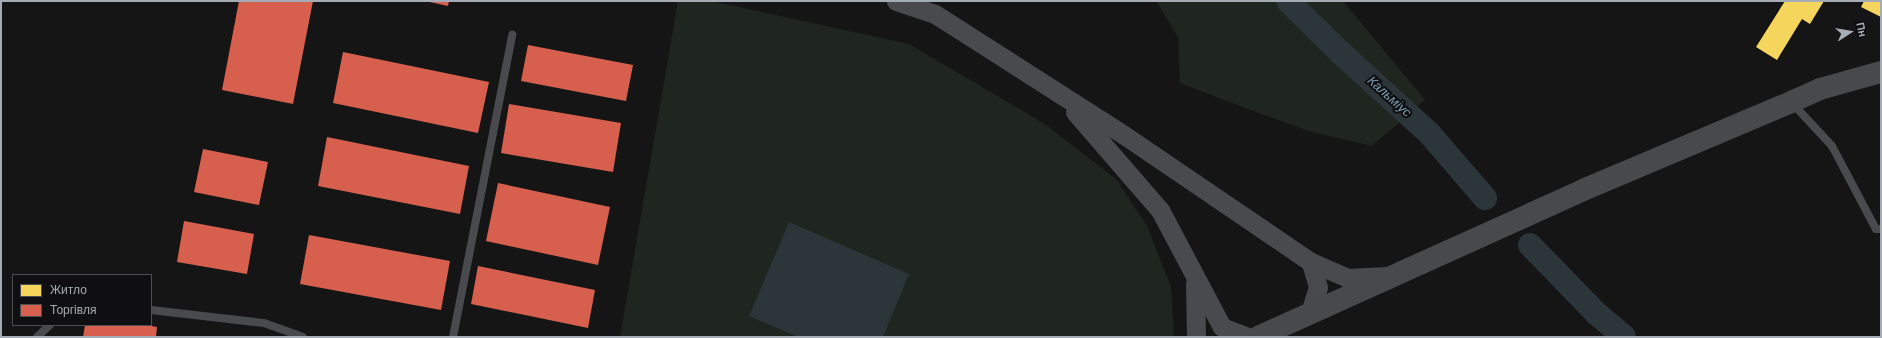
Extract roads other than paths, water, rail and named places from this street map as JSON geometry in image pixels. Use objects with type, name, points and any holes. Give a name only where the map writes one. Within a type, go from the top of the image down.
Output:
[{"type":"main road","points":[[1258,337],[1390,276],[1820,89],[1881,72]]},
{"type":"street","points":[[896,1],[935,14],[1062,97],[1124,135],[1311,262],[1348,278],[1390,276]]},
{"type":"street","points":[[1062,97],[1160,210],[1195,279],[1222,327],[1248,337]]},
{"type":"street","points":[[1310,313],[1318,287],[1311,262]]},
{"type":"street","points":[[1195,279],[1198,325],[1196,337]]},
{"type":"lane","points":[[453,337],[512,35]]},
{"type":"lane","points":[[1791,102],[1832,146],[1876,228],[1881,229]]},
{"type":"lane","points":[[152,310],[264,323],[304,337]]},
{"type":"lane","points":[[36,337],[49,326]]},
{"type":"waterway","name":"Кальміус","points":[[1288,1],[1341,53],[1429,133],[1485,198]]},
{"type":"waterway","name":"Кальміус","points":[[1530,245],[1597,314],[1624,337]]}]
